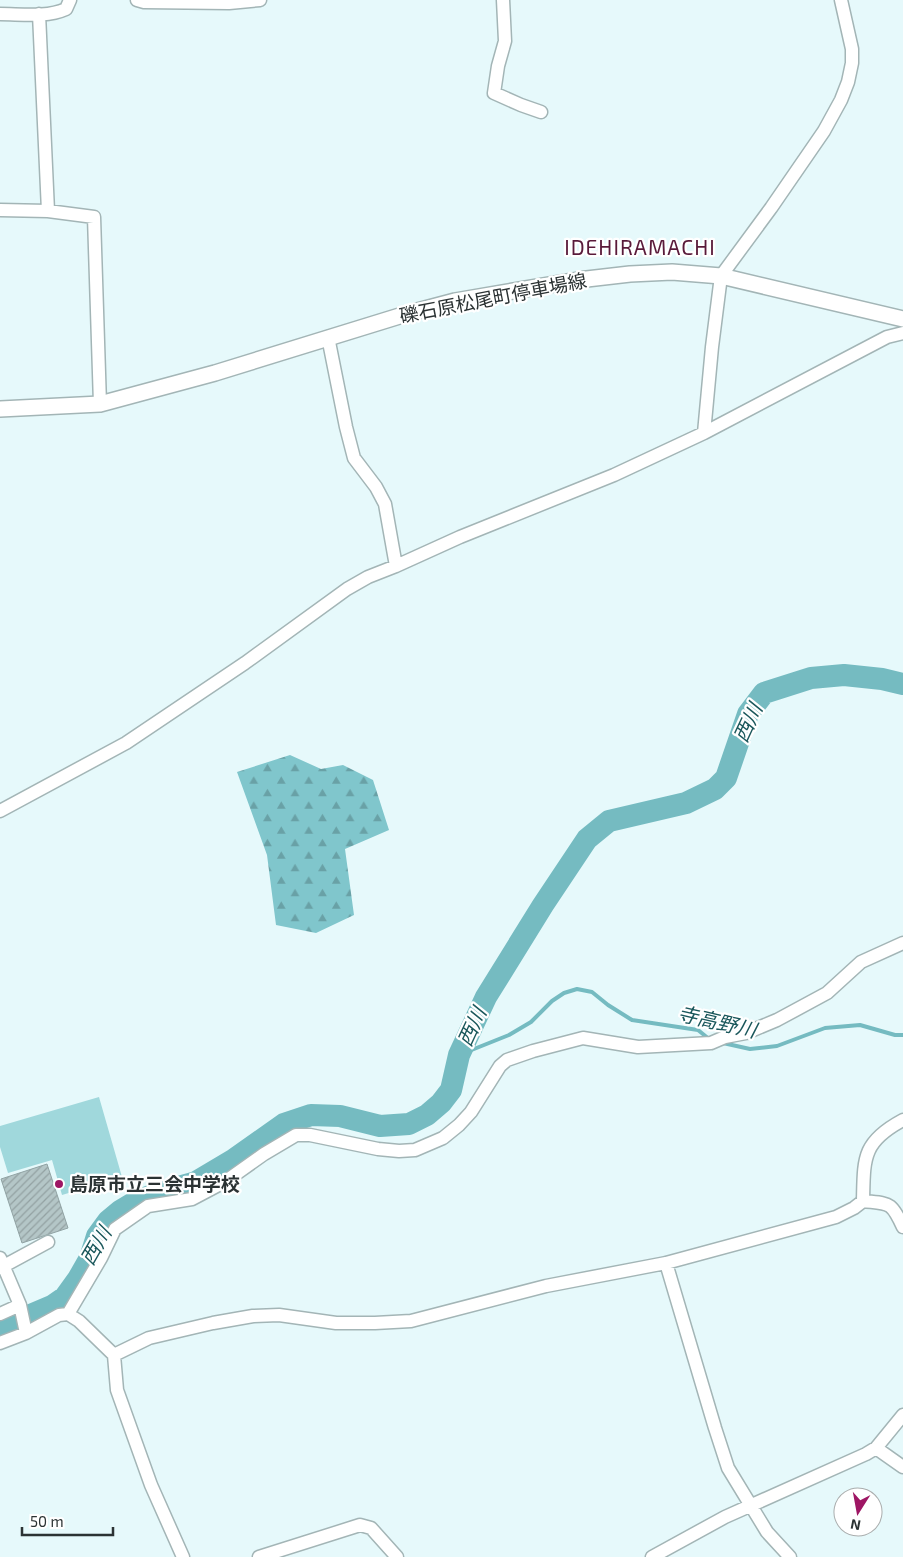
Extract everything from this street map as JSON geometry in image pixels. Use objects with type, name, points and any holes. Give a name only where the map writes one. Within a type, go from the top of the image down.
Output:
[{"type":"main road","name":"礫石原松尾町停車場線","points":[[0,409],[100,404],[215,373],[328,337],[455,301],[578,280],[630,274],[672,272],[721,276],[903,319]]},
{"type":"street","points":[[0,14],[39,14],[66,9],[70,0]]},
{"type":"street","points":[[137,0],[144,2],[229,3],[260,0]]},
{"type":"street","points":[[503,0],[505,41],[498,66],[494,93],[541,112]]},
{"type":"street","points":[[704,433],[721,276],[819,138],[841,100],[848,82],[852,63],[852,49],[841,0]]},
{"type":"street","points":[[39,14],[48,211]]},
{"type":"street","points":[[0,210],[48,211],[94,217],[100,404]]},
{"type":"street","points":[[0,811],[126,742],[245,663],[347,589],[368,577],[460,537],[614,475],[704,433],[887,337],[903,333]]},
{"type":"street","points":[[328,337],[354,458],[376,487],[385,504],[396,566]]},
{"type":"street","points":[[68,1314],[101,1258],[115,1229],[148,1206],[192,1199],[201,1195],[226,1181],[296,1134],[310,1135],[378,1149],[416,1150],[443,1138],[459,1125],[471,1112],[500,1066],[507,1060],[533,1050],[583,1038],[629,1046],[710,1043],[725,1037],[746,1033],[777,1020],[827,993],[861,962],[903,943]]},
{"type":"street","points":[[863,1201],[865,1156],[880,1134],[903,1120]]},
{"type":"street","points":[[114,1355],[150,1338],[213,1323],[253,1316],[279,1315],[336,1323],[411,1321],[546,1286],[666,1263],[836,1217],[863,1201],[885,1203],[891,1206],[903,1227]]},
{"type":"street","points":[[25,1330],[21,1309],[1,1264],[48,1242]]},
{"type":"street","points":[[666,1263],[728,1468],[767,1532],[790,1557]]},
{"type":"street","points":[[0,1314],[21,1309]]},
{"type":"street","points":[[0,1343],[59,1315],[68,1314],[79,1321],[114,1355],[117,1390],[120,1399],[150,1485],[183,1557]]},
{"type":"street","points":[[652,1557],[725,1517],[876,1448],[903,1416]]},
{"type":"street","points":[[876,1448],[903,1467]]},
{"type":"street","points":[[260,1557],[360,1525],[371,1528],[397,1557]]},
{"type":"shaded area","points":[[99,1097],[122,1177],[62,1195],[52,1160],[8,1173],[0,1147],[0,1126]]},
{"type":"green space","points":[[290,755],[321,769],[343,765],[373,780],[389,830],[345,849],[354,915],[316,933],[276,925],[267,855],[237,772]]},
{"type":"building","points":[[47,1164],[68,1228],[22,1243],[1,1179]]},
{"type":"waterway","name":"西川","points":[[0,1328],[52,1306],[65,1297],[90,1258],[97,1236],[108,1221],[120,1211],[135,1202],[160,1192],[196,1182],[233,1160],[284,1124],[311,1115],[340,1116],[380,1126],[409,1124],[427,1115],[441,1103],[451,1090],[459,1055],[486,997],[543,905],[587,839],[609,821],[686,803],[715,789],[726,778],[748,714],[764,693],[811,678],[844,675],[882,679],[903,684]]},
{"type":"waterway","name":"寺高野川","points":[[459,1055],[509,1035],[531,1022],[552,1001],[564,993],[577,989],[592,992],[632,1020],[698,1030],[709,1039]]},
{"type":"waterway","name":"寺高野川","points":[[723,1043],[750,1049],[777,1046],[825,1028],[860,1025],[895,1035],[903,1035]]},
{"type":"place","name":"島原市立三会中学校","points":[[59,1184]]},
{"type":"district","name":"IDEHIRAMACHI","points":[[640,248]]}]
